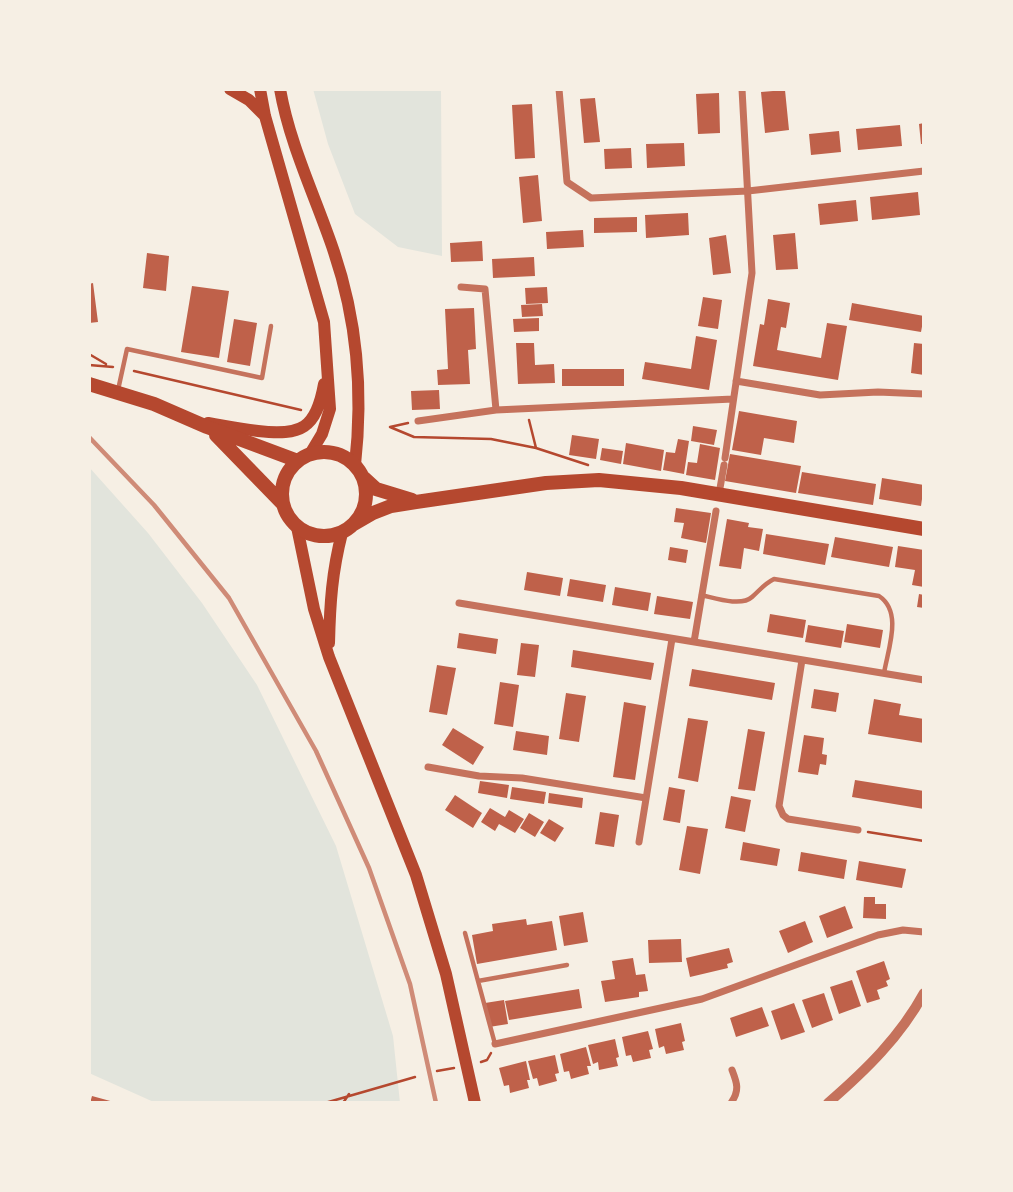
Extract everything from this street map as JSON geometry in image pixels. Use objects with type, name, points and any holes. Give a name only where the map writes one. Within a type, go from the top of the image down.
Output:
[{"type":"main road","points":[[230,89],[249,100],[265,116]]},
{"type":"main road","points":[[260,89],[327,342],[326,404],[322,434],[284,480],[283,504],[288,517],[297,527],[317,536],[328,537],[391,506],[570,481],[631,483],[719,494],[924,529]]},
{"type":"main road","points":[[280,89],[285,117],[335,253],[350,307],[359,411],[355,465]]},
{"type":"main road","points":[[89,384],[207,427],[304,457],[333,453],[343,456],[355,465],[376,489],[416,502]]},
{"type":"main road","points":[[184,418],[250,430],[292,433],[312,419],[326,404]]},
{"type":"main road","points":[[207,427],[238,455],[283,504]]},
{"type":"main road","points":[[329,657],[333,568],[348,529],[366,504],[364,478]]},
{"type":"main road","points":[[297,527],[314,609],[329,657],[416,875],[446,974],[475,1103]]},
{"type":"street","points":[[559,89],[566,182],[591,198],[748,191],[924,171]]},
{"type":"street","points":[[719,494],[752,273],[741,89]]},
{"type":"street","points":[[461,287],[485,289],[496,410]]},
{"type":"street","points":[[736,380],[820,395],[878,392],[924,394]]},
{"type":"street","points":[[418,421],[496,410],[733,399]]},
{"type":"street","points":[[694,642],[716,511]]},
{"type":"street","points":[[459,603],[924,680]]},
{"type":"street","points":[[639,842],[672,639]]},
{"type":"street","points":[[802,660],[779,806],[788,819],[858,830]]},
{"type":"street","points":[[428,767],[479,776],[522,778],[646,798]]},
{"type":"street","points":[[495,1044],[702,999],[878,934],[903,929],[924,932]]},
{"type":"street","points":[[828,1103],[864,1071],[897,1035],[924,993]]},
{"type":"street","points":[[731,1103],[737,1095],[738,1086],[733,1070]]},
{"type":"lane","points":[[117,392],[127,349],[262,378],[271,326]]},
{"type":"lane","points":[[701,595],[743,602],[750,599],[764,584],[775,579],[879,596],[889,605],[893,618],[884,673]]},
{"type":"lane","points":[[465,933],[495,1044]]},
{"type":"lane","points":[[478,981],[567,965]]},
{"type":"path","points":[[89,354],[108,366]]},
{"type":"path","points":[[89,365],[122,368],[300,410]]},
{"type":"path","points":[[526,408],[536,448]]},
{"type":"path","points":[[418,421],[390,427],[414,437],[491,439],[567,456],[593,467]]},
{"type":"path","points":[[858,830],[924,841]]},
{"type":"path","points":[[468,1066],[487,1060],[495,1044]]},
{"type":"path","points":[[325,1103],[348,1094],[415,1077]]},
{"type":"path","points":[[343,1103],[348,1094]]},
{"type":"shaded area","points":[[313,89],[441,89],[442,256],[398,247],[355,214],[328,144]]},
{"type":"shaded area","points":[[89,467],[148,533],[202,603],[257,685],[336,846],[393,1036],[400,1103],[156,1103],[89,1073]]},
{"type":"building","points":[[785,90],[789,130],[765,133],[761,92]]},
{"type":"building","points":[[719,93],[720,133],[698,134],[696,94]]},
{"type":"building","points":[[595,98],[600,142],[584,143],[580,99]]},
{"type":"building","points":[[532,104],[535,158],[515,159],[512,105]]},
{"type":"building","points":[[924,123],[924,144],[921,144],[919,124]]},
{"type":"building","points":[[900,125],[902,146],[858,150],[856,129]]},
{"type":"building","points":[[839,131],[841,152],[811,155],[809,134]]},
{"type":"building","points":[[684,143],[685,166],[647,168],[646,144]]},
{"type":"building","points":[[631,148],[632,168],[605,169],[604,149]]},
{"type":"building","points":[[538,175],[542,221],[523,223],[519,177]]},
{"type":"building","points":[[918,192],[920,215],[872,220],[870,197]]},
{"type":"building","points":[[856,200],[858,221],[820,225],[818,204]]},
{"type":"building","points":[[688,213],[689,235],[646,238],[645,215]]},
{"type":"building","points":[[637,217],[637,232],[594,233],[594,218]]},
{"type":"building","points":[[583,230],[584,247],[547,249],[546,232]]},
{"type":"building","points":[[795,233],[798,269],[776,270],[773,235]]},
{"type":"building","points":[[726,235],[731,273],[713,275],[709,238]]},
{"type":"building","points":[[482,241],[483,261],[451,262],[450,243]]},
{"type":"building","points":[[147,253],[169,256],[166,291],[143,288]]},
{"type":"building","points":[[534,257],[535,276],[493,278],[492,259]]},
{"type":"building","points":[[93,283],[98,322],[89,323],[89,284]]},
{"type":"building","points":[[192,286],[229,291],[219,358],[181,352]]},
{"type":"building","points":[[547,287],[548,303],[526,304],[525,288]]},
{"type":"building","points":[[703,297],[722,300],[718,329],[698,326]]},
{"type":"building","points":[[768,299],[790,303],[786,328],[781,327],[777,350],[821,358],[827,323],[847,326],[838,380],[753,366],[760,324],[764,325]]},
{"type":"building","points":[[852,303],[924,316],[921,332],[849,320]]},
{"type":"building","points":[[542,304],[543,316],[522,317],[521,305]]},
{"type":"building","points":[[474,308],[476,349],[468,350],[470,384],[438,385],[437,370],[448,369],[445,309]]},
{"type":"building","points":[[539,318],[539,331],[514,332],[513,319]]},
{"type":"building","points":[[234,319],[257,323],[250,366],[227,362]]},
{"type":"building","points":[[696,336],[717,340],[709,390],[642,379],[645,362],[691,369]]},
{"type":"building","points":[[516,343],[534,343],[535,365],[554,364],[555,383],[518,384]]},
{"type":"building","points":[[914,343],[924,344],[924,375],[911,373]]},
{"type":"building","points":[[562,369],[624,369],[624,386],[562,386]]},
{"type":"building","points":[[439,390],[440,409],[412,410],[411,391]]},
{"type":"building","points":[[739,411],[797,421],[794,443],[764,438],[761,455],[732,450]]},
{"type":"building","points":[[693,426],[717,430],[714,445],[691,441]]},
{"type":"building","points":[[572,435],[599,439],[596,459],[569,455]]},
{"type":"building","points":[[678,439],[689,441],[684,474],[663,470],[666,452],[675,453]]},
{"type":"building","points":[[626,443],[664,450],[661,471],[623,464]]},
{"type":"building","points":[[700,444],[720,448],[715,480],[686,475],[688,462],[697,463]]},
{"type":"building","points":[[602,448],[623,451],[621,464],[600,460]]},
{"type":"building","points":[[730,454],[801,466],[796,493],[725,481]]},
{"type":"building","points":[[802,472],[876,484],[873,505],[798,493]]},
{"type":"building","points":[[882,478],[924,485],[921,506],[879,499]]},
{"type":"building","points":[[676,508],[711,513],[706,543],[681,538],[684,523],[674,522]]},
{"type":"building","points":[[727,519],[763,529],[759,551],[744,548],[741,569],[719,566]]},
{"type":"building","points":[[766,534],[829,544],[825,565],[763,554]]},
{"type":"building","points":[[835,537],[893,547],[889,567],[831,557]]},
{"type":"building","points":[[898,546],[924,550],[924,587],[912,585],[915,570],[895,567]]},
{"type":"building","points":[[670,547],[688,550],[686,563],[668,560]]},
{"type":"building","points":[[527,572],[563,578],[560,596],[524,590]]},
{"type":"building","points":[[570,579],[606,585],[603,602],[567,596]]},
{"type":"building","points":[[615,587],[651,593],[648,611],[612,605]]},
{"type":"building","points":[[919,594],[924,595],[924,608],[917,607]]},
{"type":"building","points":[[657,596],[693,602],[690,619],[654,614]]},
{"type":"building","points":[[770,614],[806,620],[803,638],[767,632]]},
{"type":"building","points":[[847,624],[883,630],[880,648],[844,642]]},
{"type":"building","points":[[808,625],[844,631],[841,648],[805,642]]},
{"type":"building","points":[[459,633],[498,639],[496,654],[457,648]]},
{"type":"building","points":[[521,643],[539,645],[535,677],[517,675]]},
{"type":"building","points":[[573,650],[654,663],[651,680],[571,667]]},
{"type":"building","points":[[437,665],[456,668],[447,715],[429,712]]},
{"type":"building","points":[[692,669],[775,683],[772,700],[689,686]]},
{"type":"building","points":[[500,682],[519,685],[513,727],[494,724]]},
{"type":"building","points":[[814,689],[839,693],[836,712],[811,708]]},
{"type":"building","points":[[566,693],[586,696],[579,742],[559,739]]},
{"type":"building","points":[[874,699],[901,704],[899,715],[924,719],[924,743],[868,734]]},
{"type":"building","points":[[624,702],[646,706],[635,780],[613,777]]},
{"type":"building","points":[[688,718],[708,721],[698,782],[678,778]]},
{"type":"building","points":[[453,728],[484,747],[473,765],[442,745]]},
{"type":"building","points":[[748,729],[765,732],[755,791],[738,789]]},
{"type":"building","points":[[516,731],[549,736],[547,755],[513,750]]},
{"type":"building","points":[[804,735],[824,738],[822,754],[827,755],[826,765],[820,764],[818,775],[798,772]]},
{"type":"building","points":[[855,780],[924,791],[924,809],[852,797]]},
{"type":"building","points":[[480,781],[509,785],[507,798],[478,793]]},
{"type":"building","points":[[512,787],[546,792],[544,804],[510,799]]},
{"type":"building","points":[[669,787],[685,790],[680,823],[663,820]]},
{"type":"building","points":[[549,793],[583,798],[582,808],[548,803]]},
{"type":"building","points":[[455,795],[482,813],[473,828],[445,810]]},
{"type":"building","points":[[731,796],[751,800],[745,832],[725,828]]},
{"type":"building","points":[[490,808],[505,817],[509,810],[524,819],[515,833],[499,824],[495,831],[481,822]]},
{"type":"building","points":[[600,812],[619,815],[614,847],[595,844]]},
{"type":"building","points":[[529,813],[544,822],[535,837],[520,828]]},
{"type":"building","points":[[549,819],[564,828],[555,842],[540,833]]},
{"type":"building","points":[[687,826],[708,829],[700,874],[679,870]]},
{"type":"building","points":[[743,842],[780,849],[777,866],[740,860]]},
{"type":"building","points":[[801,852],[847,860],[844,879],[798,871]]},
{"type":"building","points":[[859,861],[906,869],[902,888],[856,880]]},
{"type":"building","points":[[864,897],[875,897],[875,904],[886,904],[886,919],[863,918]]},
{"type":"building","points":[[845,906],[853,928],[827,938],[819,916]]},
{"type":"building","points":[[583,912],[588,942],[564,946],[559,916]]},
{"type":"building","points":[[526,919],[527,925],[552,921],[557,950],[477,964],[472,935],[493,931],[492,924]]},
{"type":"building","points":[[805,921],[813,942],[788,953],[779,931]]},
{"type":"building","points":[[681,939],[682,962],[649,963],[648,940]]},
{"type":"building","points":[[729,948],[733,962],[727,964],[728,968],[690,977],[686,958]]},
{"type":"building","points":[[633,958],[636,975],[645,974],[648,991],[639,992],[639,997],[605,1002],[601,981],[615,979],[612,961]]},
{"type":"building","points":[[884,961],[890,979],[886,981],[888,986],[877,990],[880,999],[867,1003],[856,971]]},
{"type":"building","points":[[852,980],[861,1006],[839,1014],[830,987]]},
{"type":"building","points":[[579,989],[582,1008],[509,1020],[505,1001]]},
{"type":"building","points":[[824,993],[833,1020],[812,1028],[802,1000]]},
{"type":"building","points":[[504,1000],[508,1024],[489,1027],[485,1003]]},
{"type":"building","points":[[794,1003],[805,1032],[781,1040],[771,1011]]},
{"type":"building","points":[[762,1007],[769,1026],[736,1037],[730,1018]]},
{"type":"building","points":[[681,1023],[684,1050],[666,1054],[664,1046],[659,1048],[655,1029]]},
{"type":"building","points":[[648,1031],[653,1049],[649,1050],[651,1058],[633,1062],[631,1055],[626,1056],[622,1037]]},
{"type":"building","points":[[615,1039],[618,1066],[599,1070],[598,1062],[593,1064],[588,1045]]},
{"type":"building","points":[[586,1047],[591,1066],[587,1066],[589,1074],[571,1079],[569,1071],[564,1072],[560,1054]]},
{"type":"building","points":[[555,1055],[559,1073],[555,1074],[557,1081],[539,1086],[537,1078],[533,1079],[528,1061]]},
{"type":"building","points":[[526,1061],[529,1088],[510,1093],[509,1085],[504,1086],[499,1068]]},
{"type":"building","points":[[92,1096],[114,1102],[114,1103],[90,1103]]},
{"type":"railway","points":[[89,437],[154,505],[229,598],[316,751],[369,868],[410,984],[436,1103]]}]
